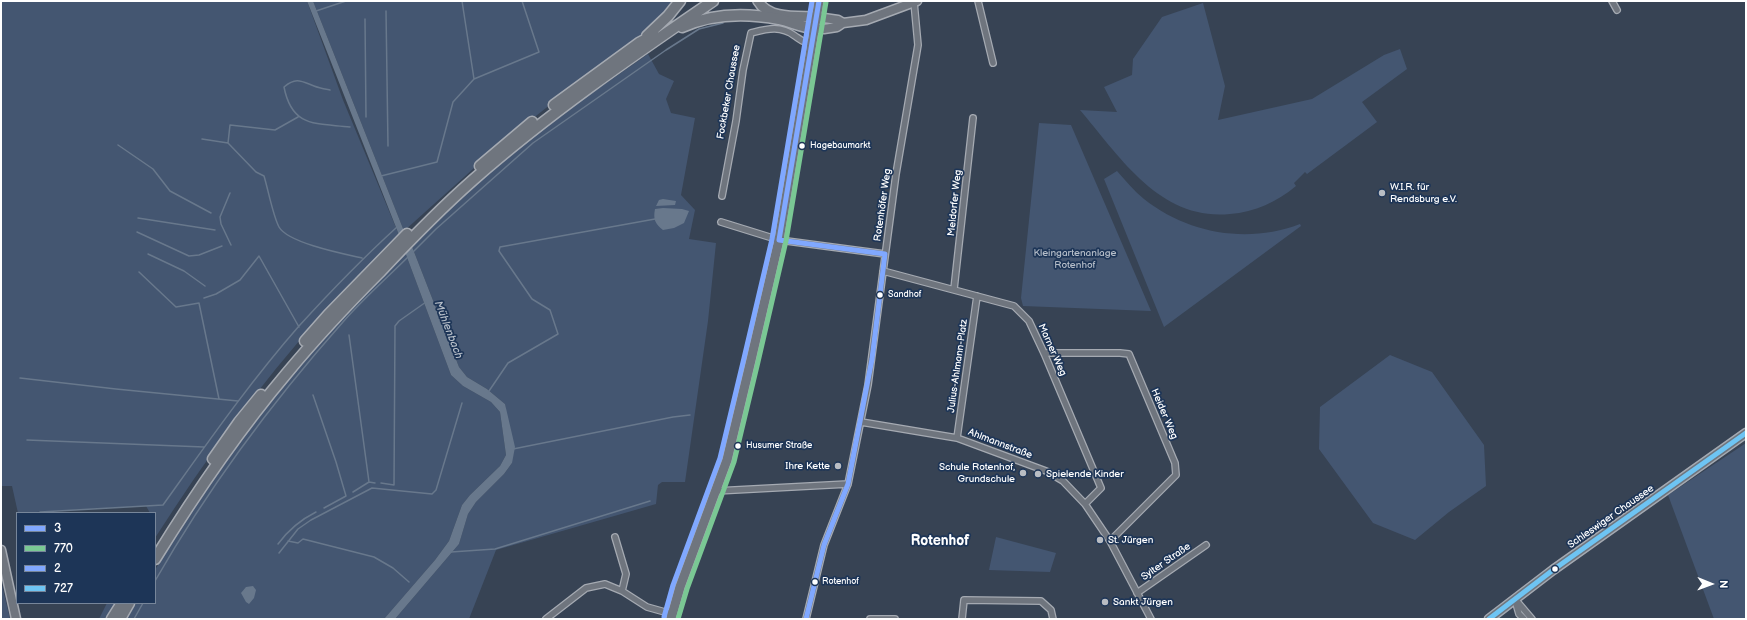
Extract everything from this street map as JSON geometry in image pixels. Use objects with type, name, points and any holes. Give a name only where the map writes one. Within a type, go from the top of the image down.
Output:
[{"type":"highway","points":[[642,46],[680,1]]},
{"type":"highway","points":[[156,544],[193,487],[239,422],[282,368],[328,315],[510,140],[564,98],[712,1]]},
{"type":"highway","points":[[642,46],[687,25],[727,15],[754,16],[780,20],[815,29]]},
{"type":"highway","points":[[156,557],[198,491],[243,428],[287,373],[399,246]]},
{"type":"highway","points":[[112,619],[121,604]]},
{"type":"highway","points":[[120,619],[128,604]]},
{"type":"main road","points":[[758,1],[763,8],[777,14],[817,17],[838,20],[843,23]]},
{"type":"main road","points":[[671,617],[680,587],[716,491],[728,453],[779,240],[819,1]]},
{"type":"main road","points":[[815,29],[837,27],[843,23],[866,20],[916,2]]},
{"type":"main road","name":"Schleswiger Chaussee","points":[[1489,619],[1553,570],[1746,433]]},
{"type":"main road","points":[[1,550],[16,619]]},
{"type":"street","points":[[978,1],[993,63]]},
{"type":"street","points":[[1612,1],[1616,10]]},
{"type":"street","name":"Rotenhöfer Weg","points":[[806,619],[824,545],[848,484],[872,358],[885,254],[918,45],[916,2]]},
{"type":"street","name":"Fockbeker Chaussee","points":[[722,196],[736,121],[743,70],[751,33],[770,28],[781,29],[794,35],[801,41],[812,43]]},
{"type":"street","name":"Meldorfer Weg","points":[[954,289],[973,118]]},
{"type":"street","points":[[721,222],[779,240],[885,254]]},
{"type":"street","name":"Marner Weg","points":[[883,271],[1014,306],[1029,321],[1101,488],[1085,504]]},
{"type":"street","name":"Julius-Ahlmann-Platz","points":[[958,438],[977,296]]},
{"type":"street","name":"Heider Weg","points":[[1044,353],[1129,354],[1175,462],[1176,475],[1110,541]]},
{"type":"street","name":"Ahlmannstraße","points":[[860,422],[958,438],[1046,471],[1063,481],[1085,504],[1110,541],[1151,619]]},
{"type":"street","points":[[716,491],[848,484]]},
{"type":"street","points":[[614,537],[626,574],[622,591]]},
{"type":"street","name":"Sylter Straße","points":[[1137,593],[1206,545]]},
{"type":"street","points":[[546,619],[586,588],[605,584],[622,591],[647,607],[671,617]]},
{"type":"street","points":[[962,619],[964,600],[1041,601],[1051,610],[1053,619]]},
{"type":"street","points":[[1515,600],[1519,614],[1524,619]]},
{"type":"street","points":[[1515,600],[1532,619]]},
{"type":"street","points":[[870,619],[895,619]]},
{"type":"green space","points":[[1,1],[307,1],[343,100],[399,235],[330,306],[298,342],[254,396],[193,480],[156,536],[156,512],[149,512],[146,506],[18,512],[12,486],[1,486]]},
{"type":"green space","points":[[313,1],[676,1],[640,40],[589,74],[503,142],[404,231]]},
{"type":"green space","points":[[1203,3],[1225,86],[1218,120],[1312,99],[1384,55],[1400,49],[1407,69],[1362,102],[1377,122],[1307,174],[1305,172],[1294,183],[1296,186],[1281,197],[1248,211],[1230,214],[1205,213],[1183,207],[1162,197],[1144,182],[1110,147],[1080,110],[1117,112],[1104,87],[1132,75],[1133,59],[1162,17]]},
{"type":"green space","points":[[648,54],[659,74],[674,81],[666,99],[671,113],[695,118],[681,195],[695,210],[689,239],[716,243],[708,321],[685,482],[662,482],[658,485],[656,504],[496,550],[469,619],[395,619],[459,544],[468,514],[476,502],[504,474],[512,463],[505,404],[487,389],[467,377],[459,367],[411,244],[498,164],[566,111]]},
{"type":"green space","name":"Kleingartenanlage Rotenhof","points":[[1039,123],[1071,125],[1151,311],[1023,306],[1021,298]]},
{"type":"green space","points":[[1117,171],[1140,196],[1161,211],[1199,228],[1239,234],[1280,230],[1300,224],[1301,226],[1164,327],[1104,179]]},
{"type":"green space","points":[[405,252],[451,375],[463,386],[491,402],[500,412],[506,455],[500,466],[470,495],[462,505],[449,541],[435,560],[384,619],[127,619],[135,604],[156,604],[156,568],[172,541],[240,439],[328,331]]},
{"type":"green space","points":[[1390,355],[1432,372],[1484,445],[1486,486],[1449,512],[1415,540],[1373,523],[1319,449],[1320,407]]},
{"type":"green space","points":[[1746,443],[1746,619],[1714,619],[1668,495]]},
{"type":"green space","points":[[996,537],[1056,553],[1050,572],[989,570]]},
{"type":"green space","points":[[1,581],[10,619],[1,619]]},
{"type":"green space","points":[[106,604],[116,604],[108,619],[99,619]]},
{"type":"shaded area","points":[[307,1],[313,1],[404,231],[399,235]]},
{"type":"shaded area","points":[[663,199],[676,201],[675,205],[656,206],[659,200]]},
{"type":"shaded area","points":[[663,208],[689,211],[684,223],[674,228],[663,230],[656,223],[654,216],[655,209]]},
{"type":"shaded area","points":[[411,244],[459,367],[467,377],[487,389],[505,404],[515,447],[512,463],[504,474],[476,502],[468,514],[459,544],[395,619],[384,619],[435,560],[449,541],[462,505],[470,495],[500,466],[506,455],[500,412],[491,402],[463,386],[451,375],[405,252]]},
{"type":"shaded area","points":[[253,586],[256,590],[254,598],[249,604],[246,602],[241,593],[246,587]]},
{"type":"waterway","points":[[316,11],[346,1]]},
{"type":"waterway","points":[[462,1],[474,79]]},
{"type":"waterway","points":[[381,176],[437,162],[453,102],[474,79],[539,52],[522,1]]},
{"type":"waterway","points":[[386,11],[388,146]]},
{"type":"waterway","points":[[365,19],[366,117]]},
{"type":"waterway","points":[[413,252],[436,229],[533,143],[666,50],[699,29],[723,23]]},
{"type":"waterway","points":[[330,90],[299,81],[292,82],[284,87],[288,100],[293,110],[299,117],[307,121],[326,125],[350,127]]},
{"type":"waterway","points":[[228,143],[230,125],[275,130],[298,117]]},
{"type":"waterway","points":[[202,139],[228,143],[256,172],[264,176],[277,222],[284,233],[304,243],[362,258]]},
{"type":"waterway","points":[[118,145],[153,169],[170,191],[211,213]]},
{"type":"waterway","points":[[230,193],[220,217],[221,224],[231,245]]},
{"type":"waterway","points":[[138,218],[215,230]]},
{"type":"waterway","points":[[489,391],[508,363],[558,334],[550,310],[532,299],[499,251],[500,247],[655,219]]},
{"type":"waterway","points":[[40,512],[163,505],[228,414],[299,326],[397,227]]},
{"type":"waterway","points":[[137,232],[189,256],[199,255],[222,246]]},
{"type":"waterway","points":[[148,254],[184,271],[205,286]]},
{"type":"waterway","points":[[204,298],[216,294],[240,280],[259,256],[299,327]]},
{"type":"waterway","points":[[156,579],[196,513],[242,447],[291,383],[351,313],[409,256]]},
{"type":"waterway","points":[[139,272],[176,307],[199,303],[219,399]]},
{"type":"waterway","name":"Mühlenbach","points":[[381,483],[394,485],[395,326],[399,321],[426,302]]},
{"type":"waterway","points":[[349,335],[369,482]]},
{"type":"waterway","points":[[20,378],[238,401]]},
{"type":"waterway","points":[[313,395],[346,496],[324,508]]},
{"type":"waterway","points":[[279,553],[298,529],[311,520],[372,488],[432,494],[436,490],[462,403]]},
{"type":"waterway","points":[[513,449],[673,417],[690,415]]},
{"type":"waterway","points":[[27,440],[204,447]]},
{"type":"waterway","points":[[353,492],[369,482],[375,483]]},
{"type":"waterway","points":[[451,552],[495,549],[650,501]]},
{"type":"waterway","points":[[278,544],[295,525],[316,512]]},
{"type":"waterway","points":[[288,541],[298,543],[303,539],[374,557],[393,568],[409,582]]},
{"type":"waterway","points":[[134,619],[142,604]]},
{"type":"transit line","name":"2","points":[[664,617],[673,585],[720,458],[772,239],[812,1]]},
{"type":"transit line","name":"3","points":[[779,240],[819,1]]},
{"type":"transit line","name":"770","points":[[678,619],[687,589],[734,462],[758,362],[786,241],[826,2]]},
{"type":"transit line","name":"3","points":[[779,240],[885,254]]},
{"type":"transit line","name":"3","points":[[806,619],[824,545],[848,484],[872,359],[885,254]]},
{"type":"transit line","name":"727","points":[[1489,619],[1553,570],[1746,433]]},
{"type":"place","name":"Hagebaumarkt","points":[[802,146]]},
{"type":"place","name":"W.I.R. für Rendsburg e.V.","points":[[1382,193]]},
{"type":"place","name":"Sandhof","points":[[880,295]]},
{"type":"place","name":"Husumer Straße","points":[[738,446]]},
{"type":"place","name":"Ihre Kette","points":[[838,466]]},
{"type":"place","name":"Schule Rotenhof, Grundschule","points":[[1023,473]]},
{"type":"place","name":"Spielende Kinder","points":[[1038,474]]},
{"type":"place","name":"St. Jürgen","points":[[1100,540]]},
{"type":"place","name":"Rotenhof","points":[[815,582]]},
{"type":"place","name":"Sankt Jürgen","points":[[1105,602]]},
{"type":"district","name":"Rotenhof","points":[[940,541]]}]
